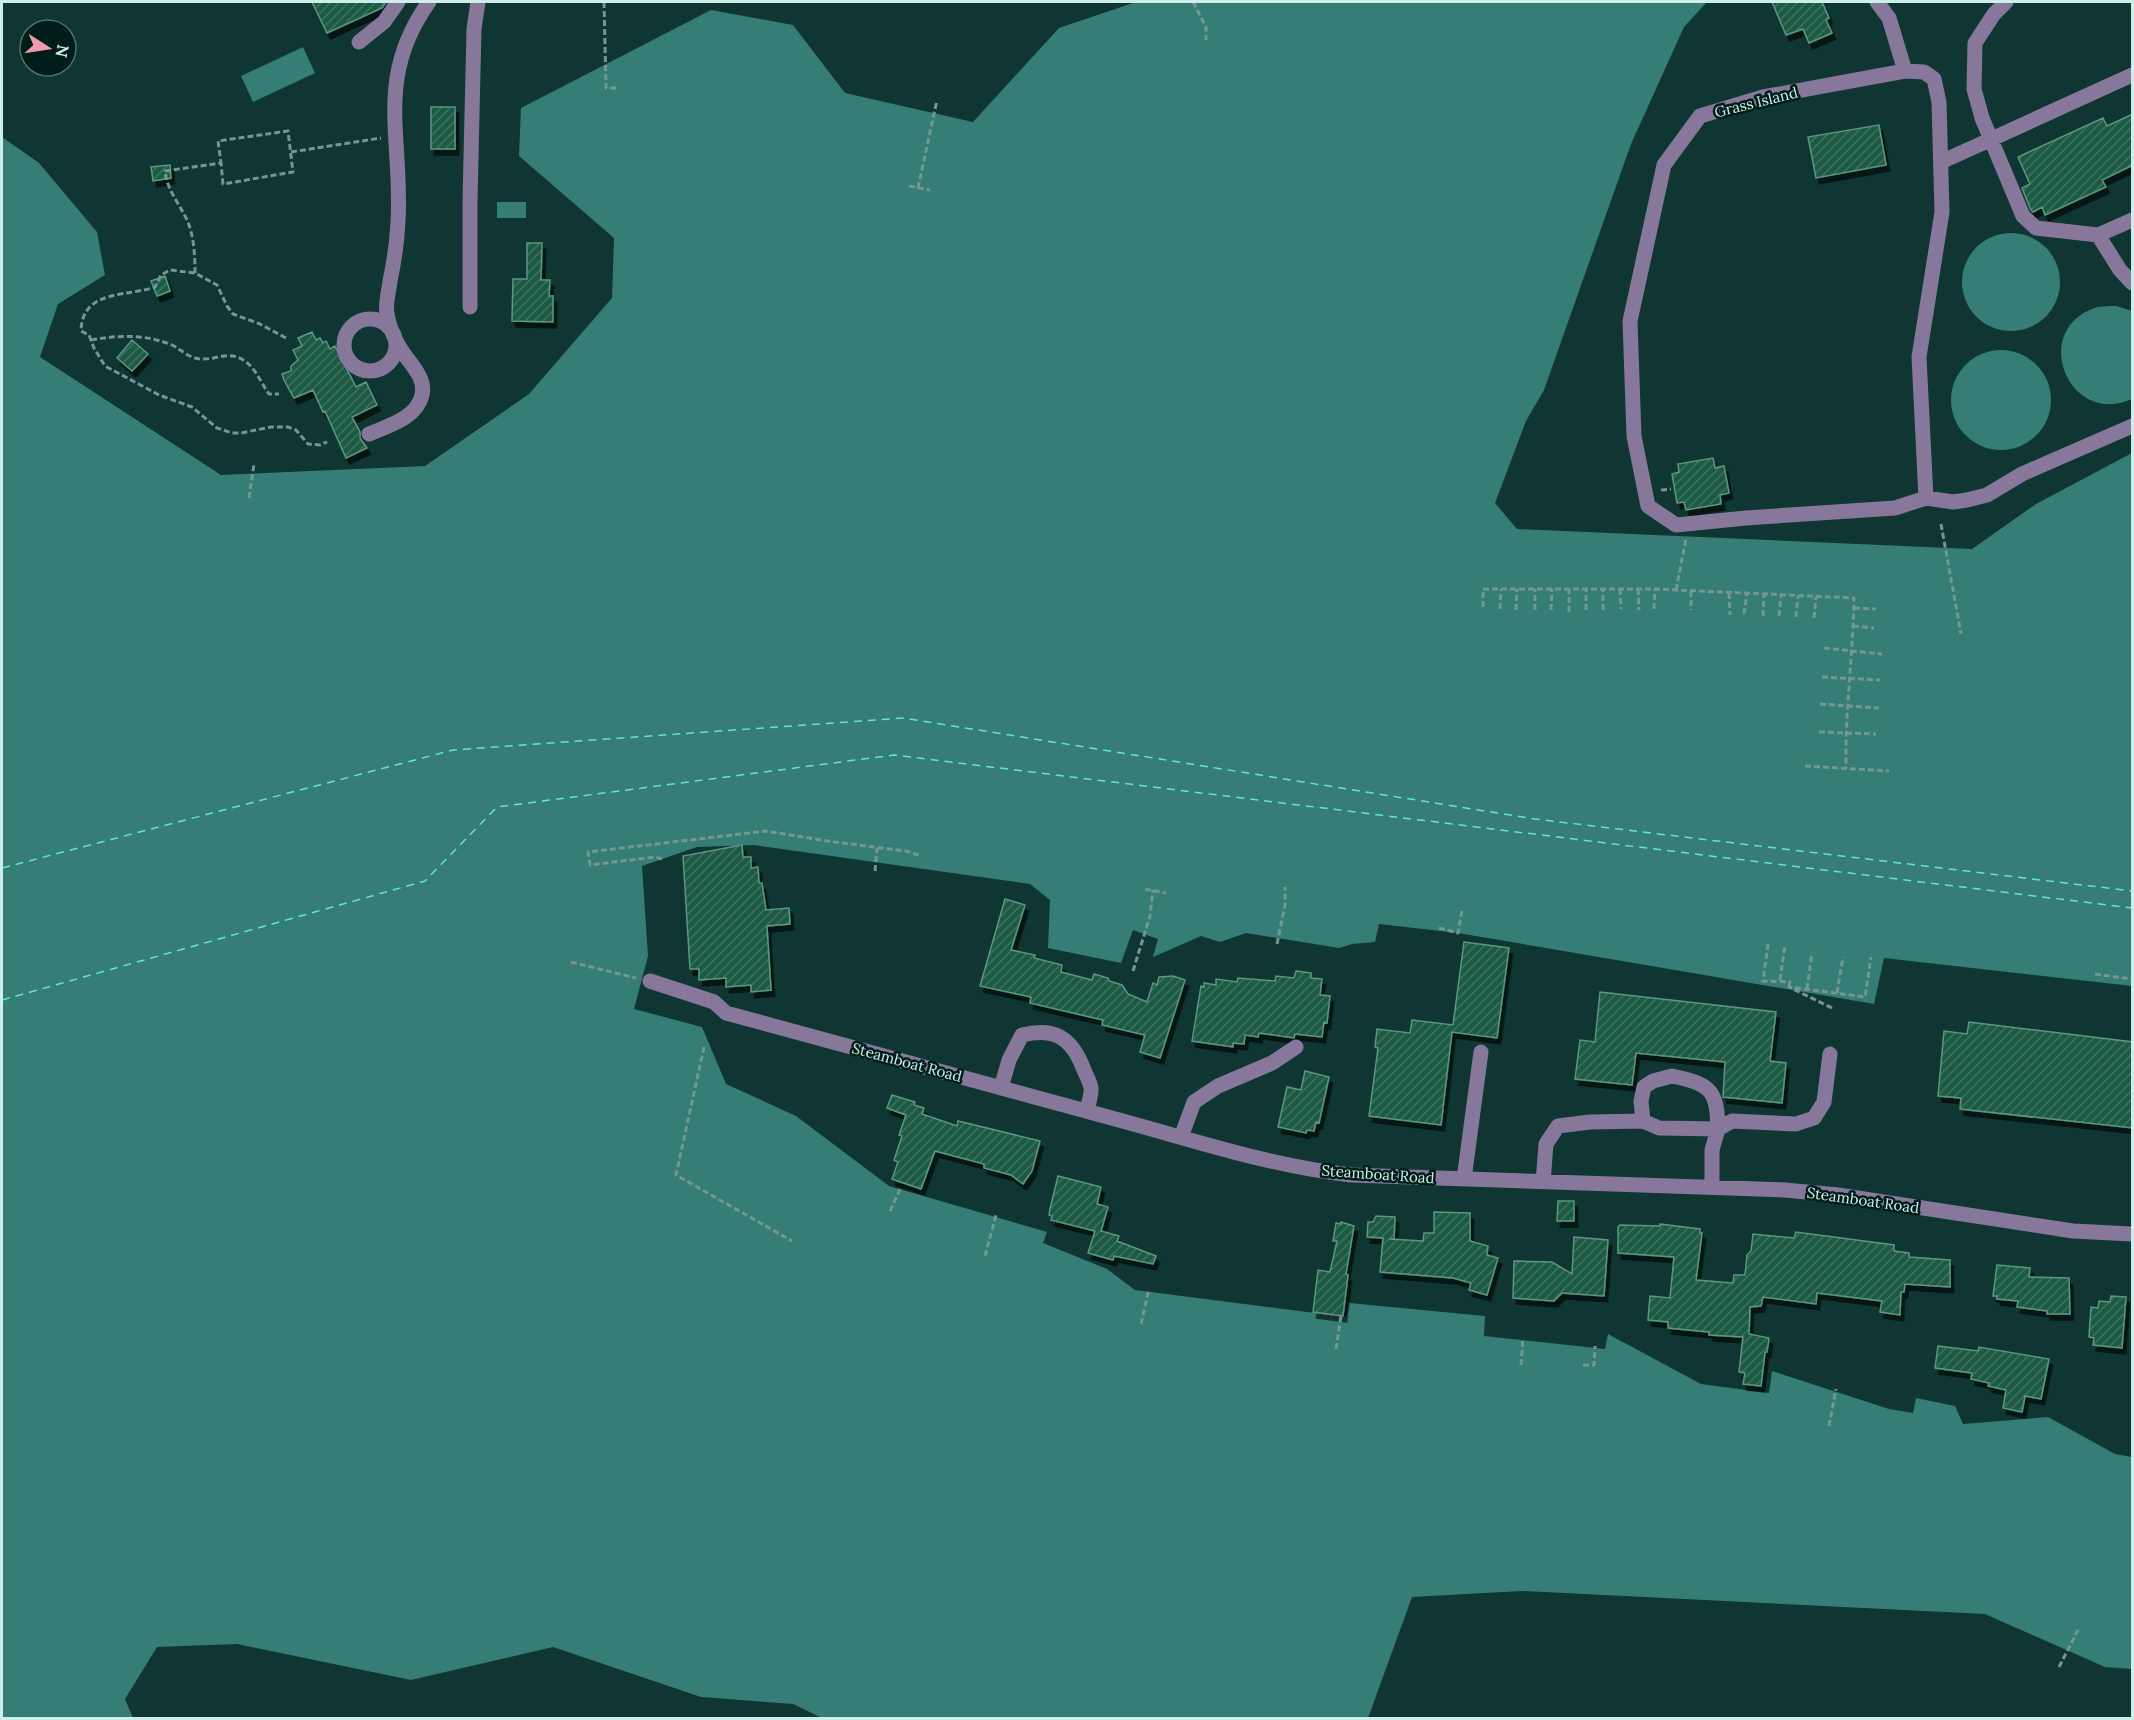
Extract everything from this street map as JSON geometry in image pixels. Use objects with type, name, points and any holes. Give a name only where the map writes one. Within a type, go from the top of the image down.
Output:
[{"type":"street","points":[[359,42],[384,22],[398,2]]},
{"type":"street","points":[[369,434],[396,423],[414,412],[423,395],[421,379],[415,367],[401,350],[386,312],[398,220],[394,91],[407,38],[429,2]]},
{"type":"street","points":[[470,307],[474,29],[478,2]]},
{"type":"street","points":[[1877,2],[1889,18],[1905,71]]},
{"type":"street","points":[[2006,2],[1994,14],[1975,43],[1974,89],[1982,118],[2023,216],[2036,228],[2098,235],[2133,220]]},
{"type":"street","name":"Grass Island","points":[[1926,498],[1919,357],[1942,212],[1939,102],[1934,79],[1924,72],[1905,71],[1763,97],[1700,116],[1664,165],[1630,321],[1634,436],[1648,506],[1676,525],[1895,508],[1926,498],[1953,502],[1986,495],[2022,474],[2133,426]]},
{"type":"street","points":[[1941,162],[2133,75]]},
{"type":"street","points":[[2098,235],[2120,270],[2133,283]]},
{"type":"street","name":"Steamboat Road","points":[[650,981],[714,1002],[726,1013],[1181,1137],[1324,1172],[1785,1190],[1838,1195],[2073,1231],[2133,1234]]},
{"type":"street","points":[[1001,1088],[1009,1060],[1022,1035],[1038,1031],[1058,1036],[1069,1042],[1078,1055],[1088,1080],[1091,1089],[1087,1111]]},
{"type":"street","points":[[1181,1137],[1194,1102],[1218,1086],[1272,1064],[1296,1047]]},
{"type":"street","points":[[1464,1179],[1481,1052]]},
{"type":"street","points":[[1543,1182],[1546,1144],[1558,1126],[1590,1122],[1643,1121],[1659,1128],[1718,1129],[1732,1121],[1796,1124],[1814,1118],[1824,1102],[1830,1054]]},
{"type":"street","points":[[1643,1121],[1641,1101],[1644,1088],[1653,1081],[1672,1076],[1696,1081],[1708,1088],[1717,1105],[1718,1129],[1712,1150],[1712,1187]]},
{"type":"path","points":[[604,2],[606,88],[616,88]]},
{"type":"path","points":[[1193,2],[1206,27],[1206,40]]},
{"type":"path","points":[[918,188],[937,100]]},
{"type":"path","points":[[288,131],[293,172],[224,184],[221,163],[218,141],[288,131]]},
{"type":"path","points":[[291,152],[395,136]]},
{"type":"path","points":[[195,273],[191,233],[169,188],[165,171],[221,163]]},
{"type":"path","points":[[909,186],[930,190]]},
{"type":"path","points":[[286,338],[260,324],[233,314],[226,306],[217,285],[195,273],[170,270],[161,275],[155,287],[94,302],[88,309],[81,331],[89,334],[105,366],[113,372],[159,395],[192,407],[217,428],[232,433],[241,433],[271,427],[288,427],[296,430],[308,444],[320,445],[327,442]]},
{"type":"path","points":[[91,340],[143,336],[173,346],[191,357],[201,359],[239,357],[253,368],[269,394],[279,394]]},
{"type":"path","points":[[249,498],[254,464]]},
{"type":"path","points":[[1941,524],[1961,634]]},
{"type":"path","points":[[1676,590],[1686,538]]},
{"type":"path","points":[[1483,607],[1483,589],[1655,589],[1854,598],[1846,768]]},
{"type":"path","points":[[1500,609],[1501,589]]},
{"type":"path","points":[[1516,610],[1517,589]]},
{"type":"path","points":[[1535,589],[1535,610]]},
{"type":"path","points":[[1551,610],[1552,589]]},
{"type":"path","points":[[1569,589],[1569,612]]},
{"type":"path","points":[[1586,589],[1586,610]]},
{"type":"path","points":[[1603,589],[1603,610]]},
{"type":"path","points":[[1620,589],[1621,609]]},
{"type":"path","points":[[1638,589],[1639,610]]},
{"type":"path","points":[[1654,609],[1655,589]]},
{"type":"path","points":[[1691,590],[1691,610]]},
{"type":"path","points":[[1729,592],[1730,615]]},
{"type":"path","points":[[1744,614],[1747,593]]},
{"type":"path","points":[[1763,616],[1764,594]]},
{"type":"path","points":[[1779,616],[1781,595]]},
{"type":"path","points":[[1796,617],[1798,596]]},
{"type":"path","points":[[1814,618],[1816,597]]},
{"type":"path","points":[[1854,608],[1876,609]]},
{"type":"path","points":[[1854,626],[1874,628]]},
{"type":"path","points":[[1824,648],[1882,654]]},
{"type":"path","points":[[1822,677],[1880,680]]},
{"type":"path","points":[[1820,704],[1879,708]]},
{"type":"path","points":[[1819,732],[1876,734]]},
{"type":"path","points":[[1805,766],[1889,771]]},
{"type":"path","points":[[662,859],[655,857],[590,865],[588,852],[766,831],[921,856]]},
{"type":"path","points":[[875,871],[877,848]]},
{"type":"path","points":[[1277,944],[1285,905],[1285,887]]},
{"type":"path","points":[[1145,889],[1166,892]]},
{"type":"path","points":[[1133,971],[1150,916],[1153,890]]},
{"type":"path","points":[[1439,928],[1458,933],[1462,910]]},
{"type":"path","points":[[1768,944],[1764,981],[1790,982],[1789,987]]},
{"type":"path","points":[[1780,980],[1785,945]]},
{"type":"path","points":[[1807,989],[1812,953]]},
{"type":"path","points":[[1837,993],[1843,957]]},
{"type":"path","points":[[1789,987],[1865,997],[1871,957]]},
{"type":"path","points":[[571,962],[650,981]]},
{"type":"path","points":[[2095,974],[2133,978]]},
{"type":"path","points":[[1789,987],[1832,1008]]},
{"type":"path","points":[[704,1047],[676,1175],[792,1241]]},
{"type":"path","points":[[890,1211],[901,1187]]},
{"type":"path","points":[[985,1256],[996,1215]]},
{"type":"path","points":[[1141,1324],[1149,1289]]},
{"type":"path","points":[[1336,1349],[1341,1316]]},
{"type":"path","points":[[1521,1365],[1523,1338]]},
{"type":"path","points":[[1582,1365],[1594,1365],[1595,1346]]},
{"type":"path","points":[[1829,1426],[1836,1389]]},
{"type":"path","points":[[2059,1667],[2079,1628]]},
{"type":"water","points":[[1136,2],[1707,2],[1684,27],[1631,144],[1544,390],[1526,421],[1495,503],[1517,529],[1972,549],[2036,504],[2132,453],[2132,986],[1884,958],[1874,1004],[1458,933],[1379,924],[1375,942],[1352,944],[1339,948],[1246,933],[1220,942],[1201,936],[1153,957],[1158,939],[1133,930],[1121,963],[1048,948],[1050,900],[1030,884],[754,845],[697,847],[642,866],[648,956],[634,1009],[702,1027],[726,1084],[796,1116],[889,1186],[1047,1232],[1043,1243],[1107,1269],[1135,1290],[1346,1317],[1349,1303],[1485,1316],[1484,1336],[1605,1349],[1608,1334],[1701,1384],[1769,1393],[1772,1371],[1889,1409],[1913,1413],[1916,1398],[1955,1406],[1963,1424],[2048,1417],[2115,1454],[2132,1457],[2132,1669],[2105,1667],[1985,1614],[1522,1591],[1412,1597],[1368,1718],[822,1718],[793,1704],[701,1697],[553,1647],[411,1680],[237,1644],[157,1647],[125,1699],[133,1718],[2,1718],[2,137],[39,163],[97,232],[105,275],[58,304],[40,357],[221,475],[425,466],[529,394],[612,298],[614,238],[519,156],[521,108],[711,10],[793,25],[845,93],[973,122],[1059,28]]},
{"type":"water","points":[[303,47],[315,73],[253,102],[241,76]]},
{"type":"water","points":[[497,202],[526,202],[526,218],[497,218]]},
{"type":"water","points":[[2011,233],[2030,236],[2046,247],[2057,263],[2060,282],[2057,301],[2046,317],[2030,328],[2011,331],[1992,328],[1976,317],[1965,301],[1962,282],[1965,263],[1976,247],[1992,236]]},
{"type":"water","points":[[2116,306],[2132,311],[2132,399],[2110,404],[2091,400],[2076,389],[2065,374],[2061,355],[2064,337],[2074,321],[2092,309]]},
{"type":"water","points":[[2001,350],[2020,354],[2036,365],[2047,381],[2051,400],[2047,419],[2036,435],[2020,446],[2001,450],[1982,446],[1966,435],[1955,419],[1951,400],[1955,381],[1966,365],[1982,354]]},
{"type":"building","points":[[312,2],[386,2],[382,8],[327,33]]},
{"type":"building","points":[[1772,2],[1822,2],[1832,33],[1809,43],[1803,29],[1786,35]]},
{"type":"building","points":[[431,107],[455,107],[455,149],[431,149]]},
{"type":"building","points":[[2133,114],[2133,165],[2102,180],[2106,187],[2045,215],[2042,207],[2033,212],[2031,210],[2022,188],[2030,184],[2018,157],[2103,118],[2107,126]]},
{"type":"building","points":[[1879,125],[1886,165],[1816,178],[1808,137]]},
{"type":"building","points":[[170,165],[171,178],[153,181],[151,167]]},
{"type":"building","points":[[527,243],[542,243],[541,280],[550,280],[549,296],[553,296],[553,322],[512,321],[513,279],[527,279]]},
{"type":"building","points":[[165,276],[170,291],[157,296],[151,281]]},
{"type":"building","points":[[312,332],[316,340],[320,338],[323,343],[326,341],[330,349],[335,346],[356,387],[366,382],[377,405],[352,417],[360,432],[360,438],[367,448],[346,458],[313,390],[294,398],[282,374],[291,371],[291,366],[298,360],[293,350],[302,346],[298,338]]},
{"type":"building","points":[[132,340],[148,354],[132,371],[117,358]]},
{"type":"building","points":[[1713,458],[1715,468],[1724,466],[1729,493],[1720,495],[1721,504],[1686,510],[1684,502],[1677,503],[1672,474],[1679,472],[1678,464]]},
{"type":"building","points":[[742,845],[743,857],[751,857],[751,868],[758,867],[759,883],[762,883],[766,910],[789,908],[790,924],[767,926],[771,990],[751,992],[751,985],[726,987],[726,978],[699,980],[699,969],[690,969],[683,856]]},
{"type":"building","points":[[1005,899],[1025,905],[1011,950],[1035,955],[1034,958],[1062,965],[1061,972],[1092,980],[1094,974],[1108,978],[1109,981],[1122,985],[1128,994],[1147,1002],[1153,983],[1157,985],[1159,977],[1173,976],[1185,980],[1160,1058],[1140,1052],[1145,1035],[1102,1025],[1103,1020],[1030,1003],[1031,997],[980,986]]},
{"type":"building","points":[[1464,942],[1509,948],[1497,1038],[1452,1032],[1441,1125],[1369,1116],[1378,1048],[1375,1047],[1377,1029],[1410,1033],[1412,1020],[1453,1025]]},
{"type":"building","points":[[1296,971],[1311,973],[1311,978],[1322,979],[1320,995],[1330,996],[1327,1023],[1324,1022],[1322,1037],[1295,1034],[1294,1038],[1259,1033],[1258,1037],[1245,1035],[1244,1044],[1233,1043],[1233,1047],[1192,1041],[1201,986],[1204,987],[1204,983],[1216,985],[1216,979],[1237,982],[1238,978],[1275,981],[1276,976],[1294,978]]},
{"type":"building","points":[[1600,992],[1776,1012],[1770,1061],[1786,1063],[1782,1103],[1723,1097],[1725,1062],[1636,1053],[1632,1085],[1575,1079],[1580,1040],[1595,1042]]},
{"type":"building","points":[[1969,1022],[2133,1042],[2133,1128],[1960,1109],[1961,1098],[1938,1096],[1944,1031],[1967,1034]]},
{"type":"building","points":[[1305,1071],[1329,1077],[1319,1123],[1316,1122],[1314,1131],[1307,1130],[1306,1133],[1278,1127],[1287,1087],[1301,1090]]},
{"type":"building","points":[[892,1095],[915,1102],[914,1105],[924,1108],[922,1114],[957,1126],[958,1121],[1040,1141],[1032,1171],[1023,1184],[1011,1175],[984,1168],[984,1164],[935,1151],[921,1189],[892,1179],[898,1162],[894,1160],[902,1136],[899,1135],[906,1115],[887,1108]]},
{"type":"building","points":[[1058,1176],[1101,1187],[1097,1204],[1108,1207],[1101,1231],[1119,1236],[1117,1241],[1156,1256],[1153,1264],[1114,1256],[1113,1260],[1088,1253],[1095,1231],[1051,1220],[1052,1216],[1049,1215]]},
{"type":"building","points":[[1558,1201],[1574,1201],[1574,1221],[1557,1221]]},
{"type":"building","points":[[1434,1212],[1470,1213],[1470,1241],[1488,1246],[1487,1255],[1498,1258],[1487,1295],[1469,1290],[1471,1283],[1453,1278],[1380,1272],[1383,1238],[1367,1237],[1368,1222],[1373,1222],[1376,1216],[1395,1217],[1394,1239],[1389,1239],[1423,1241],[1424,1233],[1434,1233]]},
{"type":"building","points":[[1341,1222],[1354,1226],[1346,1274],[1348,1275],[1343,1316],[1313,1312],[1318,1270],[1330,1272],[1337,1241],[1333,1241],[1336,1223],[1341,1224]]},
{"type":"building","points":[[1660,1224],[1700,1229],[1702,1233],[1696,1280],[1733,1283],[1734,1275],[1745,1275],[1747,1255],[1751,1251],[1753,1234],[1794,1238],[1796,1232],[1894,1245],[1894,1251],[1909,1253],[1909,1257],[1950,1260],[1950,1287],[1905,1284],[1904,1292],[1901,1292],[1900,1315],[1880,1312],[1882,1301],[1817,1293],[1816,1304],[1763,1297],[1761,1306],[1750,1307],[1749,1334],[1769,1338],[1761,1386],[1743,1384],[1745,1373],[1739,1372],[1743,1337],[1709,1335],[1709,1332],[1668,1328],[1668,1322],[1648,1320],[1650,1296],[1670,1298],[1674,1257],[1618,1253],[1618,1227],[1620,1225],[1660,1226]]},
{"type":"building","points":[[1574,1237],[1608,1240],[1604,1296],[1562,1293],[1554,1301],[1513,1298],[1514,1261],[1552,1262],[1572,1274]]},
{"type":"building","points":[[1997,1265],[2030,1268],[2029,1277],[2069,1278],[2070,1314],[2047,1314],[2047,1311],[2017,1307],[2018,1301],[1997,1299],[1997,1296],[1993,1296]]},
{"type":"building","points":[[2111,1296],[2126,1297],[2122,1348],[2093,1345],[2094,1338],[2089,1337],[2091,1307],[2098,1308],[2099,1301],[2110,1302]]},
{"type":"building","points":[[1938,1346],[1978,1351],[1979,1347],[2049,1359],[2041,1399],[2025,1396],[2022,1412],[2003,1408],[2006,1390],[1971,1379],[1972,1373],[1935,1368]]},
{"type":"ferry route","points":[[2,868],[453,750],[903,718],[1535,819],[2132,891]]},
{"type":"ferry route","points":[[2,1000],[425,881],[497,807],[894,755],[2132,908]]}]
